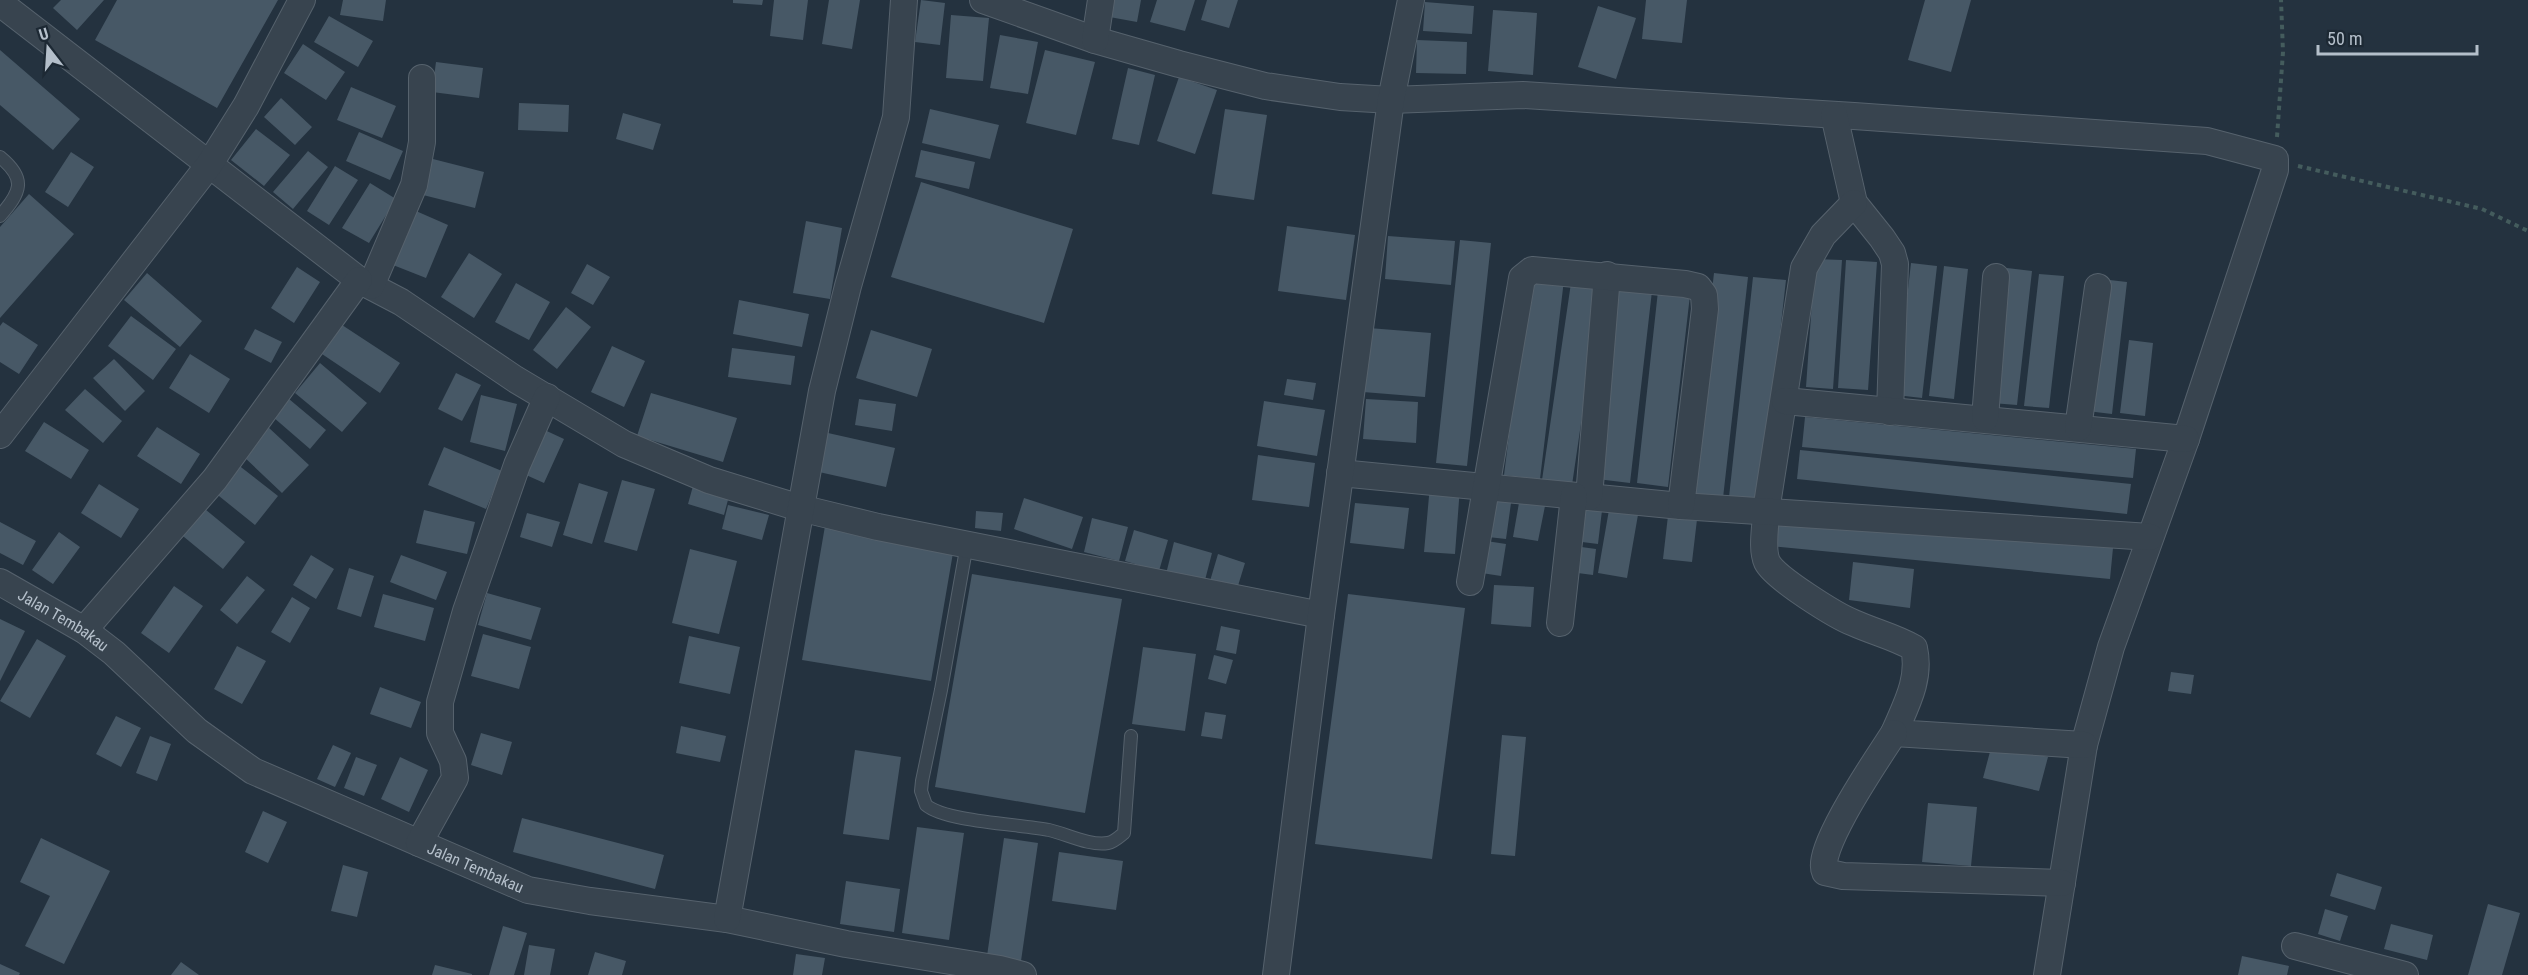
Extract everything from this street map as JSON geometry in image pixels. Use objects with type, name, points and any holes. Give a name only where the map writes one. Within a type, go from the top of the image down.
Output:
[{"type":"street","points":[[0,435],[209,165],[246,106],[302,0]]},
{"type":"street","points":[[728,919],[800,508],[831,356],[848,286],[896,117],[901,74],[904,0]]},
{"type":"street","points":[[983,0],[1095,40],[1179,64],[1265,86],[1340,97],[1391,100],[1523,95],[1834,115],[2207,141],[2276,160],[2249,253],[2112,647],[2084,745],[2047,975]]},
{"type":"street","points":[[1095,40],[1101,0]]},
{"type":"street","points":[[1275,975],[1391,100],[1411,0]]},
{"type":"street","points":[[0,3],[365,283],[401,302],[468,349],[624,444],[709,480],[800,508],[878,527],[1321,615]]},
{"type":"street","points":[[84,630],[215,479],[365,283],[414,185],[422,142],[422,78]]},
{"type":"street","points":[[1834,115],[1854,202],[1892,253],[1895,264],[1890,412]]},
{"type":"street","points":[[1854,202],[1823,235],[1804,268],[1766,511],[1767,563],[1801,592],[1852,623],[1898,639],[1914,648],[1916,674],[1914,687],[1894,733],[1850,802],[1824,858],[1825,872],[1843,876],[2062,883]]},
{"type":"street","points":[[1470,582],[1522,278],[1536,269],[1692,285],[1698,287],[1704,295],[1705,309],[1682,506]]},
{"type":"street","points":[[1560,622],[1581,497],[1607,275]]},
{"type":"street","points":[[1985,418],[1996,277]]},
{"type":"street","points":[[2078,428],[2098,287]]},
{"type":"street","points":[[419,843],[455,777],[453,760],[440,733],[440,702],[466,611],[517,465],[547,397]]},
{"type":"street","points":[[1785,401],[1890,412],[1985,418],[2186,439]]},
{"type":"street","points":[[1340,473],[1682,506],[2150,537]]},
{"type":"street","name":"Jalan Tembakau","points":[[0,582],[84,630],[114,653],[197,731],[253,771],[528,890],[590,901],[728,919],[846,944],[1000,969],[1023,975]]},
{"type":"street","points":[[1894,733],[2084,745]]},
{"type":"street","points":[[2295,946],[2405,975]]},
{"type":"lane","points":[[0,157],[18,176],[19,187],[11,203],[0,216]]},
{"type":"lane","points":[[968,544],[922,781],[921,791],[926,805],[946,815],[1013,824],[1051,831],[1090,842],[1108,843],[1124,833],[1131,736]]},
{"type":"path","points":[[2281,0],[2283,52],[2276,160],[2482,209],[2528,231]]},
{"type":"building","points":[[61,0],[104,0],[77,30],[53,8]]},
{"type":"building","points":[[117,0],[278,0],[217,108],[95,40]]},
{"type":"building","points":[[343,0],[386,0],[383,21],[340,15]]},
{"type":"building","points":[[733,0],[763,0],[762,5],[733,3]]},
{"type":"building","points":[[774,0],[808,0],[803,40],[770,36]]},
{"type":"building","points":[[829,0],[860,0],[852,49],[822,44]]},
{"type":"building","points":[[921,0],[945,3],[940,45],[915,42]]},
{"type":"building","points":[[1108,0],[1141,0],[1137,22],[1104,16]]},
{"type":"building","points":[[1157,0],[1195,0],[1185,31],[1150,22]]},
{"type":"building","points":[[1207,0],[1238,0],[1229,28],[1201,20]]},
{"type":"building","points":[[1646,0],[1687,0],[1682,43],[1642,39]]},
{"type":"building","points":[[1925,0],[1971,0],[1951,72],[1908,60]]},
{"type":"building","points":[[1425,2],[1474,6],[1472,34],[1423,31]]},
{"type":"building","points":[[1598,6],[1636,18],[1616,79],[1578,67]]},
{"type":"building","points":[[1493,10],[1537,13],[1533,75],[1488,71]]},
{"type":"building","points":[[951,15],[989,18],[983,81],[946,78]]},
{"type":"building","points":[[329,16],[373,41],[358,67],[314,42]]},
{"type":"building","points":[[1000,35],[1038,42],[1028,94],[990,88]]},
{"type":"building","points":[[1417,40],[1467,42],[1466,74],[1416,73]]},
{"type":"building","points":[[303,44],[345,72],[326,100],[284,73]]},
{"type":"building","points":[[0,50],[80,119],[53,150],[0,105]]},
{"type":"building","points":[[1045,50],[1095,62],[1076,135],[1026,123]]},
{"type":"building","points":[[436,62],[483,68],[479,98],[432,92]]},
{"type":"building","points":[[1128,68],[1155,75],[1139,145],[1112,139]]},
{"type":"building","points":[[1179,77],[1217,90],[1195,154],[1157,141]]},
{"type":"building","points":[[351,87],[396,106],[382,138],[337,120]]},
{"type":"building","points":[[281,98],[312,127],[295,145],[264,117]]},
{"type":"building","points":[[519,103],[569,105],[568,132],[518,130]]},
{"type":"building","points":[[930,109],[999,125],[990,159],[922,143]]},
{"type":"building","points":[[1225,109],[1267,115],[1254,200],[1212,194]]},
{"type":"building","points":[[623,113],[661,124],[653,150],[616,139]]},
{"type":"building","points":[[256,129],[290,155],[264,186],[231,160]]},
{"type":"building","points":[[359,132],[403,151],[390,180],[346,161]]},
{"type":"building","points":[[921,150],[975,162],[969,189],[915,177]]},
{"type":"building","points":[[308,151],[328,167],[293,209],[273,192]]},
{"type":"building","points":[[71,152],[94,167],[68,207],[45,192]]},
{"type":"building","points":[[429,158],[484,172],[475,208],[419,194]]},
{"type":"building","points":[[335,166],[358,180],[329,225],[307,211]]},
{"type":"building","points":[[921,182],[1073,229],[1044,323],[891,277]]},
{"type":"building","points":[[370,183],[396,199],[369,243],[342,228]]},
{"type":"building","points":[[29,194],[74,234],[0,318],[0,227]]},
{"type":"building","points":[[416,211],[448,225],[426,278],[393,265]]},
{"type":"building","points":[[806,221],[842,228],[830,299],[793,293]]},
{"type":"building","points":[[1287,226],[1355,235],[1346,300],[1278,291]]},
{"type":"building","points":[[1388,236],[1455,241],[1451,285],[1385,279]]},
{"type":"building","points":[[1460,240],[1491,243],[1467,466],[1436,463]]},
{"type":"building","points":[[469,253],[502,274],[474,318],[441,297]]},
{"type":"building","points":[[1815,259],[1842,260],[1833,389],[1806,387]]},
{"type":"building","points":[[1846,260],[1877,262],[1868,390],[1838,388]]},
{"type":"building","points":[[1911,263],[1937,266],[1922,398],[1896,395]]},
{"type":"building","points":[[587,264],[610,277],[593,305],[571,293]]},
{"type":"building","points":[[1944,266],[1968,269],[1954,399],[1929,396]]},
{"type":"building","points":[[297,267],[320,282],[294,323],[271,308]]},
{"type":"building","points":[[2007,268],[2032,271],[2017,405],[1992,403]]},
{"type":"building","points":[[147,273],[202,321],[180,347],[124,300]]},
{"type":"building","points":[[1714,273],[1748,277],[1723,498],[1689,494]]},
{"type":"building","points":[[2039,274],[2064,276],[2049,408],[2024,406]]},
{"type":"building","points":[[1529,276],[1564,280],[1540,479],[1504,475]]},
{"type":"building","points":[[1753,277],[1786,280],[1761,500],[1729,497]]},
{"type":"building","points":[[2101,279],[2127,282],[2112,414],[2087,411]]},
{"type":"building","points":[[516,283],[550,302],[529,340],[495,322]]},
{"type":"building","points":[[1571,283],[1601,287],[1572,485],[1542,480]]},
{"type":"building","points":[[1618,288],[1652,291],[1630,483],[1597,479]]},
{"type":"building","points":[[1658,291],[1690,295],[1668,487],[1637,483]]},
{"type":"building","points":[[739,300],[809,314],[802,347],[733,334]]},
{"type":"building","points":[[566,307],[591,327],[557,369],[533,350]]},
{"type":"building","points":[[131,316],[176,349],[153,380],[108,346]]},
{"type":"building","points":[[3,322],[38,345],[19,374],[0,362],[0,326]]},
{"type":"building","points":[[342,325],[400,363],[380,393],[322,354]]},
{"type":"building","points":[[1369,328],[1431,333],[1425,397],[1363,392]]},
{"type":"building","points":[[255,329],[282,342],[271,363],[244,349]]},
{"type":"building","points":[[871,330],[932,349],[917,397],[856,378]]},
{"type":"building","points":[[2129,340],[2153,343],[2145,416],[2120,413]]},
{"type":"building","points":[[612,346],[645,361],[624,407],[591,392]]},
{"type":"building","points":[[732,348],[795,356],[791,385],[728,377]]},
{"type":"building","points":[[190,354],[230,379],[209,413],[169,388]]},
{"type":"building","points":[[114,359],[145,391],[125,411],[93,378]]},
{"type":"building","points":[[320,363],[367,403],[342,432],[295,393]]},
{"type":"building","points":[[456,373],[481,385],[462,421],[438,409]]},
{"type":"building","points":[[1287,379],[1316,383],[1313,400],[1284,395]]},
{"type":"building","points":[[85,389],[122,421],[103,443],[65,410]]},
{"type":"building","points":[[651,393],[737,418],[723,462],[637,436]]},
{"type":"building","points":[[481,395],[517,404],[505,451],[470,442]]},
{"type":"building","points":[[289,399],[326,430],[310,449],[273,417]]},
{"type":"building","points":[[859,399],[896,404],[892,431],[855,425]]},
{"type":"building","points":[[1366,399],[1418,402],[1416,443],[1363,439]]},
{"type":"building","points":[[1264,401],[1325,410],[1317,456],[1257,446]]},
{"type":"building","points":[[1805,417],[2136,449],[2133,478],[1802,447]]},
{"type":"building","points":[[44,422],[89,450],[71,479],[25,451]]},
{"type":"building","points":[[536,426],[564,439],[544,483],[515,470]]},
{"type":"building","points":[[157,427],[200,454],[181,484],[137,456]]},
{"type":"building","points":[[268,427],[309,465],[282,493],[242,455]]},
{"type":"building","points":[[828,433],[895,448],[886,487],[819,472]]},
{"type":"building","points":[[444,447],[502,471],[486,509],[428,485]]},
{"type":"building","points":[[1800,450],[2131,484],[2127,514],[1797,479]]},
{"type":"building","points":[[1258,455],[1315,463],[1309,507],[1252,500]]},
{"type":"building","points":[[237,464],[278,496],[255,525],[214,492]]},
{"type":"building","points":[[622,480],[655,489],[637,551],[604,542]]},
{"type":"building","points":[[579,483],[608,492],[592,544],[563,535]]},
{"type":"building","points":[[99,484],[139,509],[121,538],[81,513]]},
{"type":"building","points":[[1430,485],[1460,487],[1455,554],[1424,552]]},
{"type":"building","points":[[693,486],[729,496],[724,515],[688,504]]},
{"type":"building","points":[[1486,492],[1512,496],[1506,539],[1479,536]]},
{"type":"building","points":[[1520,497],[1546,501],[1538,541],[1513,537]]},
{"type":"building","points":[[1024,498],[1083,517],[1072,549],[1014,529]]},
{"type":"building","points":[[1580,499],[1603,502],[1598,544],[1574,541]]},
{"type":"building","points":[[1355,503],[1409,508],[1404,549],[1350,543]]},
{"type":"building","points":[[1610,504],[1639,509],[1627,578],[1598,573]]},
{"type":"building","points":[[200,505],[245,542],[223,569],[178,532]]},
{"type":"building","points":[[728,505],[769,515],[762,540],[722,529]]},
{"type":"building","points":[[1669,507],[1698,511],[1692,562],[1663,559]]},
{"type":"building","points":[[424,510],[475,522],[467,554],[416,543]]},
{"type":"building","points":[[976,511],[1003,513],[1001,531],[975,528]]},
{"type":"building","points":[[527,513],[560,522],[552,547],[520,537]]},
{"type":"building","points":[[1774,516],[2113,548],[2110,579],[1771,546]]},
{"type":"building","points":[[1092,518],[1128,527],[1119,561],[1084,552]]},
{"type":"building","points":[[0,522],[36,541],[23,565],[0,553]]},
{"type":"building","points":[[825,526],[954,547],[931,681],[802,660]]},
{"type":"building","points":[[1134,530],[1168,540],[1159,571],[1125,561]]},
{"type":"building","points":[[59,532],[80,547],[53,584],[32,570]]},
{"type":"building","points":[[1480,540],[1506,544],[1501,576],[1475,572]]},
{"type":"building","points":[[1174,542],[1212,553],[1204,584],[1166,574]]},
{"type":"building","points":[[1574,546],[1596,549],[1593,575],[1570,572]]},
{"type":"building","points":[[690,549],[737,561],[719,634],[672,623]]},
{"type":"building","points":[[1218,554],[1245,563],[1237,589],[1210,581]]},
{"type":"building","points":[[311,555],[334,569],[316,599],[293,585]]},
{"type":"building","points":[[401,555],[447,572],[436,600],[390,582]]},
{"type":"building","points":[[1853,562],[1914,569],[1910,608],[1849,600]]},
{"type":"building","points":[[349,568],[374,576],[361,617],[337,609]]},
{"type":"building","points":[[972,574],[1122,599],[1085,813],[935,787]]},
{"type":"building","points":[[247,576],[265,590],[237,624],[220,610]]},
{"type":"building","points":[[1494,585],[1534,587],[1531,627],[1491,624]]},
{"type":"building","points":[[174,586],[203,606],[169,653],[141,633]]},
{"type":"building","points":[[487,593],[541,608],[531,640],[478,625]]},
{"type":"building","points":[[383,594],[434,608],[425,641],[374,627]]},
{"type":"building","points":[[1348,594],[1465,608],[1432,859],[1315,844]]},
{"type":"building","points":[[292,597],[310,608],[290,643],[271,632]]},
{"type":"building","points":[[0,619],[25,631],[0,681]]},
{"type":"building","points":[[1221,626],[1240,630],[1236,654],[1216,650]]},
{"type":"building","points":[[483,634],[531,647],[519,689],[471,676]]},
{"type":"building","points":[[689,636],[740,647],[730,694],[679,683]]},
{"type":"building","points":[[37,639],[66,656],[30,718],[0,701]]},
{"type":"building","points":[[237,646],[266,661],[242,704],[214,689]]},
{"type":"building","points":[[1143,647],[1196,654],[1185,731],[1132,724]]},
{"type":"building","points":[[1214,655],[1233,660],[1226,684],[1208,679]]},
{"type":"building","points":[[2171,672],[2194,675],[2191,694],[2168,691]]},
{"type":"building","points":[[380,687],[421,702],[411,728],[370,714]]},
{"type":"building","points":[[1205,712],[1226,715],[1222,739],[1201,736]]},
{"type":"building","points":[[116,716],[141,728],[121,767],[96,754]]},
{"type":"building","points":[[681,726],[726,736],[720,762],[676,753]]},
{"type":"building","points":[[481,733],[512,742],[502,775],[471,765]]},
{"type":"building","points":[[1502,735],[1526,737],[1515,856],[1491,854]]},
{"type":"building","points":[[150,736],[171,744],[157,781],[136,773]]},
{"type":"building","points":[[1992,744],[2048,757],[2039,791],[1983,778]]},
{"type":"building","points":[[333,745],[351,753],[335,787],[317,779]]},
{"type":"building","points":[[855,750],[901,757],[889,840],[843,834]]},
{"type":"building","points":[[356,757],[377,765],[364,796],[344,788]]},
{"type":"building","points":[[400,757],[428,770],[409,812],[381,799]]},
{"type":"building","points":[[1928,803],[1977,807],[1971,866],[1922,862]]},
{"type":"building","points":[[263,811],[287,822],[268,863],[245,852]]},
{"type":"building","points":[[522,818],[664,855],[655,889],[513,852]]},
{"type":"building","points":[[917,827],[964,833],[949,940],[902,933]]},
{"type":"building","points":[[41,838],[110,871],[64,964],[25,946],[50,896],[20,882]]},
{"type":"building","points":[[1004,838],[1038,843],[1021,961],[987,956]]},
{"type":"building","points":[[1059,852],[1123,861],[1116,910],[1052,901]]},
{"type":"building","points":[[343,865],[368,872],[357,917],[331,911]]},
{"type":"building","points":[[2337,873],[2382,887],[2375,910],[2330,896]]},
{"type":"building","points":[[846,881],[900,889],[894,932],[840,924]]},
{"type":"building","points":[[2488,904],[2520,913],[2502,975],[2468,975]]},
{"type":"building","points":[[2325,909],[2348,916],[2340,941],[2318,934]]},
{"type":"building","points":[[2391,924],[2433,935],[2427,960],[2384,949]]},
{"type":"building","points":[[503,926],[527,933],[514,975],[489,975]]},
{"type":"building","points":[[529,945],[555,949],[550,975],[524,975]]},
{"type":"building","points":[[595,952],[626,961],[622,975],[588,975]]},
{"type":"building","points":[[796,954],[825,958],[822,975],[793,975]]},
{"type":"building","points":[[2242,956],[2289,966],[2287,975],[2238,975]]},
{"type":"building","points":[[181,962],[199,975],[171,975]]},
{"type":"building","points":[[0,964],[20,973],[19,975],[0,975]]},
{"type":"building","points":[[435,965],[472,974],[472,975],[432,975]]}]
